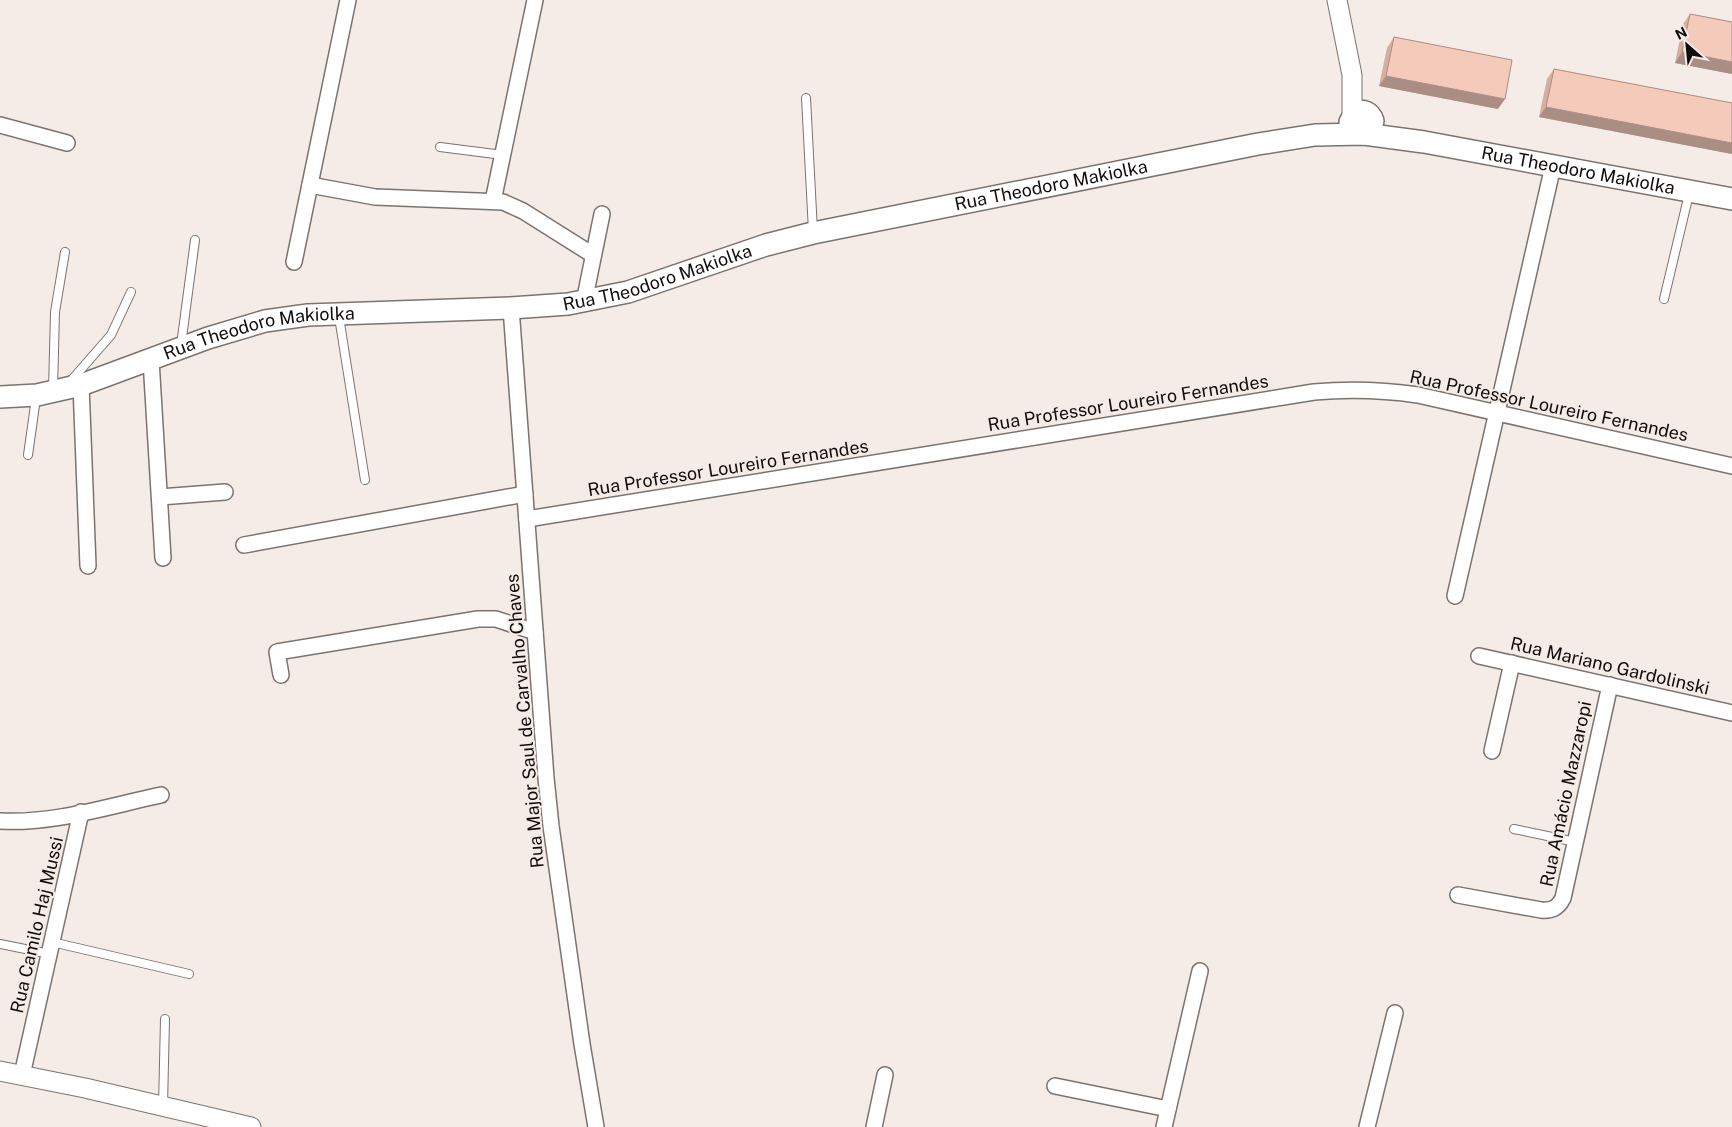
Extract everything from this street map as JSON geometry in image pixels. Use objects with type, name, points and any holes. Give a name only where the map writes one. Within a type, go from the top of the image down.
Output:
[{"type":"main road","name":"Rua Theodoro Makiolka","points":[[0,397],[59,390],[151,360],[215,336],[265,321],[286,317],[511,308],[584,302],[628,292],[766,245],[813,233],[1268,142],[1315,135],[1361,122],[1424,142],[1732,199]]},
{"type":"street","points":[[294,262],[348,0]]},
{"type":"street","points":[[493,201],[535,0]]},
{"type":"street","points":[[1337,0],[1361,122]]},
{"type":"street","points":[[0,125],[67,143]]},
{"type":"street","points":[[1454,596],[1553,166]]},
{"type":"street","points":[[310,186],[374,197],[503,202],[523,211],[593,256]]},
{"type":"street","points":[[584,302],[602,214]]},
{"type":"street","name":"Rua Major Saul de Carvalho Chaves","points":[[511,308],[551,826],[582,1044],[596,1127]]},
{"type":"street","points":[[151,360],[164,558]]},
{"type":"street","points":[[59,390],[88,566]]},
{"type":"street","name":"Rua Professor Loureiro Fernandes","points":[[526,519],[1314,392],[1346,390],[1393,391],[1418,395],[1732,466]]},
{"type":"street","points":[[160,497],[225,492]]},
{"type":"street","points":[[244,545],[525,494]]},
{"type":"street","points":[[281,675],[277,652],[478,619],[496,619],[535,632]]},
{"type":"street","name":"Rua Mariano Gardolinski","points":[[1479,656],[1732,714]]},
{"type":"street","points":[[1492,751],[1512,663]]},
{"type":"street","name":"Rua Amácio Mazzaropi","points":[[1458,895],[1541,910],[1555,909],[1560,905],[1576,842],[1610,685]]},
{"type":"street","points":[[0,821],[29,821],[161,795]]},
{"type":"street","name":"Rua Camilo Haj Mussi","points":[[22,1075],[81,812]]},
{"type":"street","points":[[1164,1127],[1200,971]]},
{"type":"street","points":[[1367,1127],[1394,1013]]},
{"type":"street","points":[[0,1071],[251,1127]]},
{"type":"street","points":[[874,1127],[885,1075]]},
{"type":"street","points":[[1055,1086],[1168,1109]]},
{"type":"lane","points":[[806,98],[813,233]]},
{"type":"lane","points":[[440,147],[503,155]]},
{"type":"lane","points":[[1664,299],[1689,192]]},
{"type":"lane","points":[[180,349],[195,240]]},
{"type":"lane","points":[[59,390],[55,312],[65,252]]},
{"type":"lane","points":[[28,455],[59,390],[110,335],[131,292]]},
{"type":"lane","points":[[339,314],[365,480]]},
{"type":"lane","points":[[1514,829],[1576,842]]},
{"type":"lane","points":[[0,944],[51,948],[188,974]]},
{"type":"lane","points":[[163,1106],[165,1019]]},
{"type":"building","points":[[1690,14],[1732,22],[1732,62],[1682,52]]},
{"type":"building","points":[[1394,37],[1512,60],[1505,99],[1386,76]]},
{"type":"building","points":[[1554,69],[1732,103],[1732,143],[1546,107]]}]
